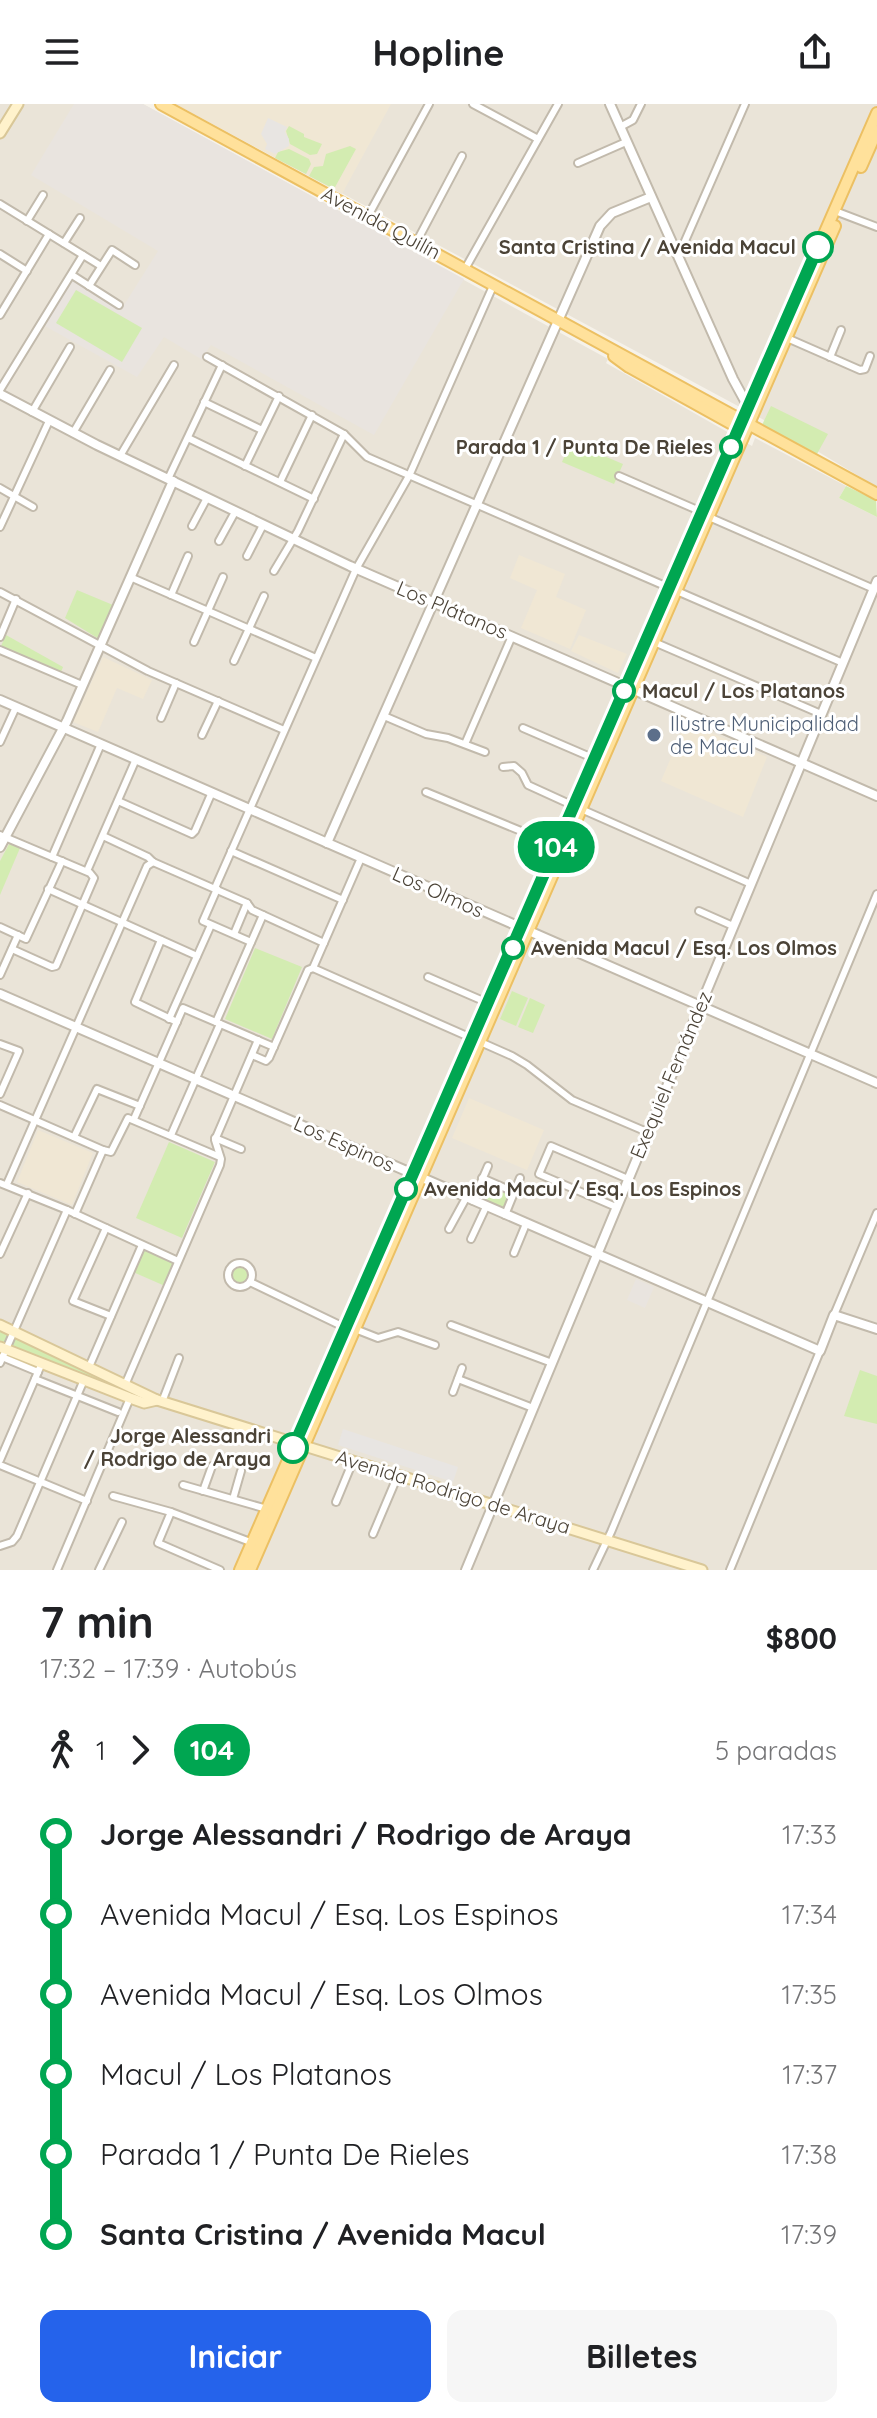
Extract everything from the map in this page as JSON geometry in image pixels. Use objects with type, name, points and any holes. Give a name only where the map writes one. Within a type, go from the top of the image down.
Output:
[{"type":"main road","points":[[0,133],[18,104]]},
{"type":"main road","name":"Avenida Quilín","points":[[161,104],[560,320],[691,397],[746,419],[877,494]]},
{"type":"main road","points":[[746,419],[787,338],[877,113]]},
{"type":"main road","points":[[250,1570],[300,1444],[746,419],[877,131]]},
{"type":"main road","points":[[578,807],[595,759],[654,642],[673,589]]},
{"type":"main road","points":[[476,1040],[488,1003],[525,929]]},
{"type":"main road","name":"Avenida Rodrigo de Araya","points":[[0,1325],[160,1401],[702,1570]]},
{"type":"main road","name":"Avenida Rodrigo de Araya","points":[[2,1354],[38,1372],[83,1382],[144,1403],[160,1401]]},
{"type":"main road","points":[[240,1570],[300,1444]]},
{"type":"street","points":[[368,216],[429,104]]},
{"type":"street","points":[[473,104],[538,139]]},
{"type":"street","points":[[465,269],[558,104]]},
{"type":"street","points":[[610,104],[746,419]]},
{"type":"street","points":[[620,127],[633,120],[641,104]]},
{"type":"street","points":[[678,257],[745,104]]},
{"type":"street","points":[[578,163],[626,142]]},
{"type":"street","points":[[416,243],[462,156]]},
{"type":"street","points":[[27,221],[43,195]]},
{"type":"street","points":[[327,843],[603,220],[612,213],[651,197]]},
{"type":"street","points":[[0,204],[101,266]]},
{"type":"street","points":[[838,212],[877,227]]},
{"type":"street","points":[[64,243],[80,218]]},
{"type":"street","points":[[0,315],[49,234]]},
{"type":"street","points":[[89,286],[112,250],[135,265]]},
{"type":"street","points":[[0,254],[27,271]]},
{"type":"street","points":[[0,392],[83,255]]},
{"type":"street","points":[[72,275],[119,305]]},
{"type":"street","points":[[251,942],[203,921],[249,809],[356,569],[409,476],[494,285]]},
{"type":"street","points":[[0,297],[9,301]]},
{"type":"street","points":[[830,357],[841,330]]},
{"type":"street","points":[[787,338],[862,370],[870,356]]},
{"type":"street","points":[[32,412],[70,347]]},
{"type":"street","points":[[207,357],[344,434],[364,456],[843,663]]},
{"type":"street","points":[[120,456],[174,365]]},
{"type":"street","points":[[0,847],[2,836],[63,727],[222,365]]},
{"type":"street","points":[[73,433],[110,370]]},
{"type":"street","name":"Los Plátanos","points":[[0,392],[73,433],[356,569],[877,796]]},
{"type":"street","points":[[245,466],[279,396]]},
{"type":"street","points":[[204,402],[262,430]]},
{"type":"street","points":[[280,482],[312,415]]},
{"type":"street","points":[[0,527],[49,421]]},
{"type":"street","points":[[274,571],[314,499],[344,434]]},
{"type":"street","points":[[188,438],[314,499]]},
{"type":"street","points":[[619,476],[875,585]]},
{"type":"street","points":[[0,488],[33,507]]},
{"type":"street","points":[[192,526],[207,498]]},
{"type":"street","points":[[219,541],[235,512]]},
{"type":"street","points":[[247,556],[263,525]]},
{"type":"street","points":[[171,595],[188,556]]},
{"type":"street","points":[[130,577],[316,658]]},
{"type":"street","points":[[194,642],[223,577]]},
{"type":"street","name":"Exequiel Fernández","points":[[466,1570],[875,585]]},
{"type":"street","points":[[0,592],[176,683],[284,730]]},
{"type":"street","points":[[234,661],[264,596]]},
{"type":"street","points":[[0,637],[16,599]]},
{"type":"street","points":[[465,744],[512,636]]},
{"type":"street","points":[[654,642],[821,714]]},
{"type":"street","points":[[0,650],[82,685]]},
{"type":"street","points":[[161,718],[176,683]]},
{"type":"street","name":"Los Olmos","points":[[0,700],[877,1083]]},
{"type":"street","points":[[202,735],[218,701]]},
{"type":"street","points":[[0,742],[16,707]]},
{"type":"street","points":[[384,716],[426,734],[485,752]]},
{"type":"street","points":[[523,728],[595,759]]},
{"type":"street","points":[[52,857],[101,744]]},
{"type":"street","points":[[87,871],[136,759]]},
{"type":"street","points":[[503,767],[514,766],[528,785],[751,884]]},
{"type":"street","points":[[118,801],[192,834],[212,792]]},
{"type":"street","points":[[426,792],[560,847]]},
{"type":"street","points":[[2,836],[87,871],[94,877],[55,967],[12,949]]},
{"type":"street","points":[[103,836],[153,862],[247,903],[250,909],[324,943]]},
{"type":"street","points":[[231,851],[343,900]]},
{"type":"street","points":[[252,1055],[267,1060],[308,970],[313,968],[361,858]]},
{"type":"street","points":[[0,927],[26,939],[62,861]]},
{"type":"street","points":[[153,862],[147,866],[4,1184],[178,1261]]},
{"type":"street","points":[[48,889],[197,956]]},
{"type":"street","points":[[593,1570],[877,894]]},
{"type":"street","points":[[234,934],[247,903]]},
{"type":"street","points":[[699,911],[733,926]]},
{"type":"street","points":[[171,1135],[263,915]]},
{"type":"street","points":[[134,1119],[211,925]]},
{"type":"street","points":[[0,975],[18,935]]},
{"type":"street","points":[[161,940],[135,1001],[173,1020]]},
{"type":"street","points":[[313,968],[520,1060],[572,1100],[647,1132]]},
{"type":"street","points":[[428,977],[488,1003]]},
{"type":"street","name":"Los Espinos","points":[[0,994],[820,1351]]},
{"type":"street","points":[[173,1020],[183,1008],[274,1047]]},
{"type":"street","points":[[125,1385],[220,1165],[215,1138],[258,1040]]},
{"type":"street","points":[[0,1044],[19,1051],[0,1094]]},
{"type":"street","points":[[74,1137],[97,1089],[140,1106]]},
{"type":"street","points":[[0,1105],[111,1152],[126,1119],[134,1119],[220,1157]]},
{"type":"street","points":[[215,1138],[241,1149]]},
{"type":"street","points":[[616,1207],[539,1174],[551,1146],[628,1179]]},
{"type":"street","points":[[75,1214],[103,1150]]},
{"type":"street","points":[[449,1229],[488,1166]]},
{"type":"street","points":[[482,1178],[514,1192]]},
{"type":"street","points":[[505,1215],[520,1178]]},
{"type":"street","points":[[0,1254],[28,1193]]},
{"type":"street","points":[[471,1239],[486,1207]]},
{"type":"street","points":[[2,1354],[67,1210]]},
{"type":"street","points":[[730,1570],[877,1213]]},
{"type":"street","points":[[514,1253],[526,1224]]},
{"type":"street","points":[[106,1228],[73,1301],[111,1316]]},
{"type":"street","points":[[89,1367],[142,1245]]},
{"type":"street","points":[[237,1264],[246,1265],[252,1272],[250,1282],[243,1287],[234,1286],[228,1279],[229,1269],[237,1264]]},
{"type":"street","points":[[250,1282],[378,1338],[398,1332],[435,1345]]},
{"type":"street","points":[[834,1315],[877,1329]]},
{"type":"street","points":[[451,1325],[552,1363]]},
{"type":"street","points":[[160,1401],[179,1358]]},
{"type":"street","points":[[453,1392],[462,1368]]},
{"type":"street","points":[[87,1501],[0,1462],[38,1372],[77,1397],[118,1412]]},
{"type":"street","points":[[458,1379],[533,1408]]},
{"type":"street","points":[[0,1546],[16,1539],[83,1382]]},
{"type":"street","points":[[57,1570],[130,1398]]},
{"type":"street","points":[[336,1502],[353,1461]]},
{"type":"street","points":[[203,1491],[212,1466]]},
{"type":"street","points":[[233,1499],[241,1471]]},
{"type":"street","points":[[373,1534],[398,1475]]},
{"type":"street","points":[[183,1485],[267,1509]]},
{"type":"street","points":[[113,1496],[171,1512],[253,1543]]},
{"type":"street","points":[[171,1512],[158,1543],[220,1570]]},
{"type":"street","points":[[99,1570],[122,1522]]},
{"type":"shaded area","points":[[0,104],[143,104],[608,359],[606,363],[752,446],[755,438],[846,486],[839,498],[877,517],[877,1570],[0,1570]]},
{"type":"shaded area","points":[[74,104],[143,104],[464,279],[374,435],[211,345],[201,359],[164,337],[137,377],[43,325],[72,280],[121,310],[158,251],[31,175]]},
{"type":"shaded area","points":[[176,104],[877,104],[877,487],[777,427]]},
{"type":"shaded area","points":[[176,104],[391,104],[342,194]]},
{"type":"shaded area","points":[[268,118],[287,127],[285,132],[289,146],[275,154],[265,149],[267,144],[261,134]]},
{"type":"shaded area","points":[[519,555],[565,574],[556,597],[586,610],[570,649],[521,628],[537,590],[510,578]]},
{"type":"shaded area","points":[[579,635],[627,654],[618,673],[571,651]]},
{"type":"shaded area","points":[[103,657],[152,680],[143,699],[117,688],[98,732],[73,722]]},
{"type":"shaded area","points":[[686,722],[767,757],[743,817],[661,781]]},
{"type":"shaded area","points":[[469,1098],[544,1130],[527,1170],[452,1138]]},
{"type":"shaded area","points":[[38,1130],[93,1153],[72,1205],[17,1182]]},
{"type":"shaded area","points":[[636,1279],[654,1287],[645,1308],[627,1300]]},
{"type":"shaded area","points":[[343,1429],[458,1467],[453,1482],[338,1445]]},
{"type":"green space","points":[[289,126],[304,134],[304,137],[322,144],[317,154],[310,155],[290,144],[286,131]]},
{"type":"green space","points":[[350,146],[356,149],[334,189],[309,176],[314,167],[323,166],[326,154]]},
{"type":"green space","points":[[289,149],[309,159],[311,164],[306,174],[275,158],[278,152]]},
{"type":"green space","points":[[76,290],[142,328],[122,362],[56,323]]},
{"type":"green space","points":[[771,406],[828,434],[817,454],[762,425]]},
{"type":"green space","points":[[571,442],[623,464],[614,484],[562,462]]},
{"type":"green space","points":[[846,486],[876,500],[877,517],[839,498]]},
{"type":"green space","points":[[77,590],[113,605],[99,639],[65,618]]},
{"type":"green space","points":[[6,635],[63,667],[61,672],[1,646]]},
{"type":"green space","points":[[9,844],[20,848],[0,895],[0,861]]},
{"type":"green space","points":[[255,948],[302,967],[272,1039],[225,1019]]},
{"type":"green space","points":[[512,991],[528,998],[516,1026],[500,1019]]},
{"type":"green space","points":[[530,998],[545,1005],[533,1033],[518,1027]]},
{"type":"green space","points":[[169,1142],[215,1162],[182,1238],[136,1218]]},
{"type":"green space","points":[[482,1178],[514,1192],[505,1215],[473,1201]]},
{"type":"green space","points":[[143,1248],[175,1262],[165,1286],[133,1272]]},
{"type":"green space","points":[[240,1263],[249,1266],[252,1275],[249,1284],[240,1287],[231,1284],[228,1275],[231,1266]]},
{"type":"green space","points":[[0,1330],[152,1399],[94,1382],[18,1351],[0,1342]]},
{"type":"green space","points":[[860,1370],[877,1376],[877,1424],[844,1416]]},
{"type":"bus line","name":"104","points":[[293,1448],[818,247]]},
{"type":"place","name":"Santa Cristina / Avenida Macul","points":[[818,247]]},
{"type":"place","name":"Parada 1 / Punta De Rieles","points":[[731,447]]},
{"type":"place","name":"Macul / Los Platanos","points":[[624,691]]},
{"type":"place","name":"Ilustre Municipalidad de Macul","points":[[654,735]]},
{"type":"place","name":"Avenida Macul / Esq. Los Olmos","points":[[513,948]]},
{"type":"place","name":"Avenida Macul / Esq. Los Espinos","points":[[406,1189]]},
{"type":"place","name":"Jorge Alessandri / Rodrigo de Araya","points":[[293,1448]]}]
